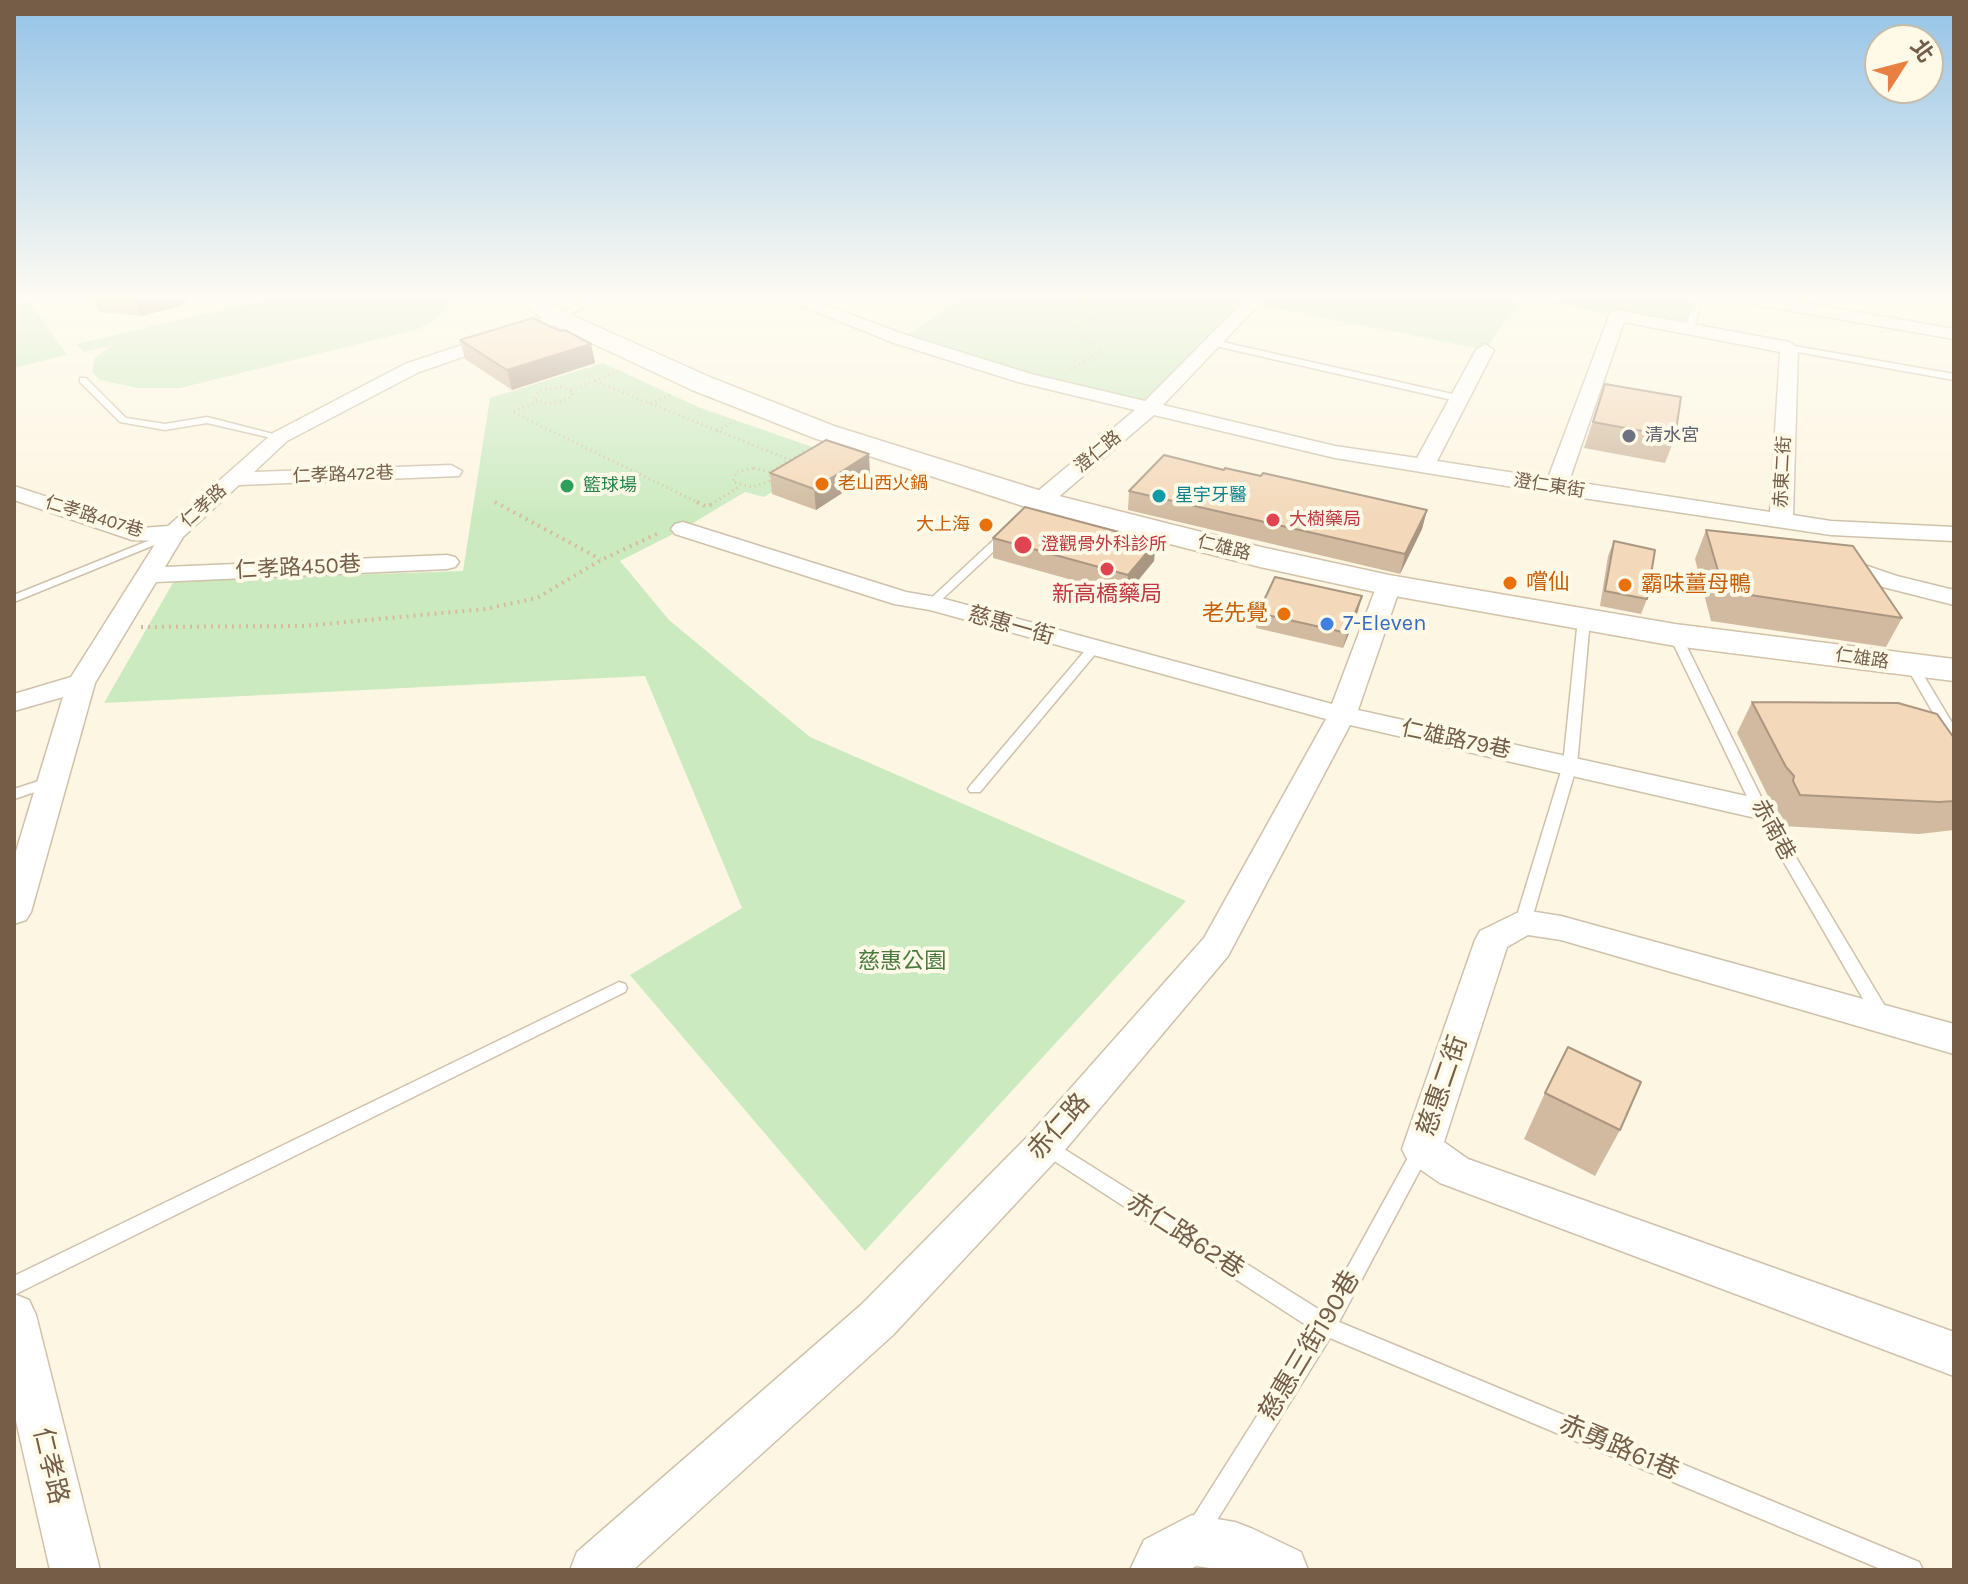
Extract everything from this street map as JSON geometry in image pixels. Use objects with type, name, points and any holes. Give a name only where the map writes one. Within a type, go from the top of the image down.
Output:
[{"type":"street","name":"仁孝路","points":[[14,912],[23,852],[52,782],[81,683],[174,533],[280,437],[403,373]]},
{"type":"street","name":"仁雄路","points":[[678,373],[824,432],[1036,506],[1389,585],[1675,635],[1954,670]]},
{"type":"street","name":"澄仁東街","points":[[1009,373],[1147,410],[1335,452],[1831,528],[1954,534]]},
{"type":"street","name":"澄仁路","points":[[1036,506],[1147,410],[1184,373]]},
{"type":"street","points":[[1424,466],[1474,373]]},
{"type":"street","points":[[1556,487],[1596,373]]},
{"type":"street","name":"赤東二街","points":[[1781,521],[1788,373]]},
{"type":"street","name":"仁孝路472巷","points":[[234,479],[451,471]]},
{"type":"street","name":"仁孝路407巷","points":[[14,493],[140,535],[174,533]]},
{"type":"street","name":"慈惠一街","points":[[681,524],[903,599],[932,603],[1342,715]]},
{"type":"street","points":[[1831,528],[1835,563],[1954,598]]},
{"type":"street","name":"仁孝路450巷","points":[[148,575],[447,562]]},
{"type":"street","name":"赤仁路","points":[[595,1570],[877,1320],[1045,1145],[1216,947],[1342,715],[1389,585]]},
{"type":"street","points":[[14,703],[81,683]]},
{"type":"street","name":"仁雄路79巷","points":[[1342,715],[1760,809]]},
{"type":"street","points":[[1523,922],[1561,928],[1954,1039]]},
{"type":"street","name":"慈惠二街","points":[[1523,922],[1492,940],[1422,1149],[1454,1171],[1954,1354]]},
{"type":"street","name":"仁孝路","points":[[14,1315],[75,1570]]},
{"type":"street","points":[[1173,1555],[1235,1547],[1283,1570]]},
{"type":"lane","points":[[1346,373],[1461,399]]},
{"type":"lane","points":[[1931,373],[1954,377]]},
{"type":"lane","points":[[83,380],[123,420],[165,427],[207,420],[280,437]]},
{"type":"lane","points":[[932,603],[1014,527]]},
{"type":"lane","points":[[14,599],[174,533]]},
{"type":"lane","points":[[1523,922],[1570,765],[1584,619]]},
{"type":"lane","name":"赤南巷","points":[[1675,635],[1760,809],[1883,1018]]},
{"type":"lane","points":[[975,789],[1093,649]]},
{"type":"lane","points":[[1912,666],[1954,737]]},
{"type":"lane","points":[[14,794],[52,782]]},
{"type":"lane","points":[[14,1286],[619,988]]},
{"type":"lane","name":"赤仁路62巷","points":[[1045,1145],[1326,1326]]},
{"type":"lane","name":"慈惠三街190巷","points":[[1173,1555],[1326,1326],[1422,1149]]},
{"type":"lane","name":"赤勇路61巷","points":[[1326,1326],[1911,1570]]},
{"type":"path","points":[[538,402],[534,395],[541,390],[554,387],[571,390],[615,373]]},
{"type":"path","points":[[1025,378],[1031,373]]},
{"type":"path","points":[[595,381],[790,460]]},
{"type":"path","points":[[571,390],[574,395],[563,402],[538,402],[512,412],[707,507]]},
{"type":"path","points":[[651,404],[670,395]]},
{"type":"path","points":[[717,431],[736,421]]},
{"type":"path","points":[[741,486],[732,479],[736,472],[754,468],[770,472],[812,447]]},
{"type":"path","points":[[115,628],[304,626],[485,609],[537,598],[601,560],[681,524],[741,486],[765,484],[772,478],[770,472]]},
{"type":"path","points":[[495,502],[601,560]]},
{"type":"green space","points":[[93,373],[241,373],[180,388],[138,388],[100,380]]},
{"type":"green space","name":"慈惠公園","points":[[571,373],[624,373],[698,407],[832,454],[764,497],[745,492],[683,529],[620,561],[669,620],[810,737],[1186,901],[865,1251],[630,975],[742,908],[645,676],[104,703],[174,581],[463,571],[490,398]]},
{"type":"green space","points":[[1018,373],[1185,373],[1147,410]]},
{"type":"building","points":[[1605,384],[1681,397],[1675,437],[1593,422]]},
{"type":"building","points":[[826,440],[869,454],[814,489],[770,473]]},
{"type":"building","points":[[1164,455],[1224,470],[1261,476],[1263,473],[1427,510],[1405,554],[1129,491]]},
{"type":"building","points":[[1025,507],[1156,542],[1128,575],[993,538]]},
{"type":"building","points":[[1706,530],[1853,546],[1902,618],[1724,591]]},
{"type":"building","name":"霸味薑母鴨","points":[[1614,541],[1655,550],[1647,599],[1605,591]]},
{"type":"building","points":[[1275,577],[1362,596],[1347,633],[1258,613]]},
{"type":"building","points":[[1752,702],[1898,703],[1937,714],[1954,738],[1954,801],[1800,795],[1793,781],[1794,776],[1786,767]]},
{"type":"building","points":[[1568,1047],[1641,1082],[1620,1130],[1545,1093]]},
{"type":"place","name":"清水宮","points":[[1629,436]]},
{"type":"place","name":"老山西火鍋","points":[[822,484]]},
{"type":"place","name":"籃球場","points":[[567,486]]},
{"type":"place","name":"星宇牙醫","points":[[1159,496]]},
{"type":"place","name":"大樹藥局","points":[[1273,520]]},
{"type":"place","name":"大上海","points":[[986,525]]},
{"type":"place","name":"澄觀骨外科診所","points":[[1023,545]]},
{"type":"place","name":"新高橋藥局","points":[[1107,569]]},
{"type":"place","name":"嚐仙","points":[[1510,583]]},
{"type":"place","name":"霸味薑母鴨","points":[[1625,585]]},
{"type":"place","name":"老先覺","points":[[1284,614]]},
{"type":"place","name":"7-Eleven","points":[[1327,624]]}]
